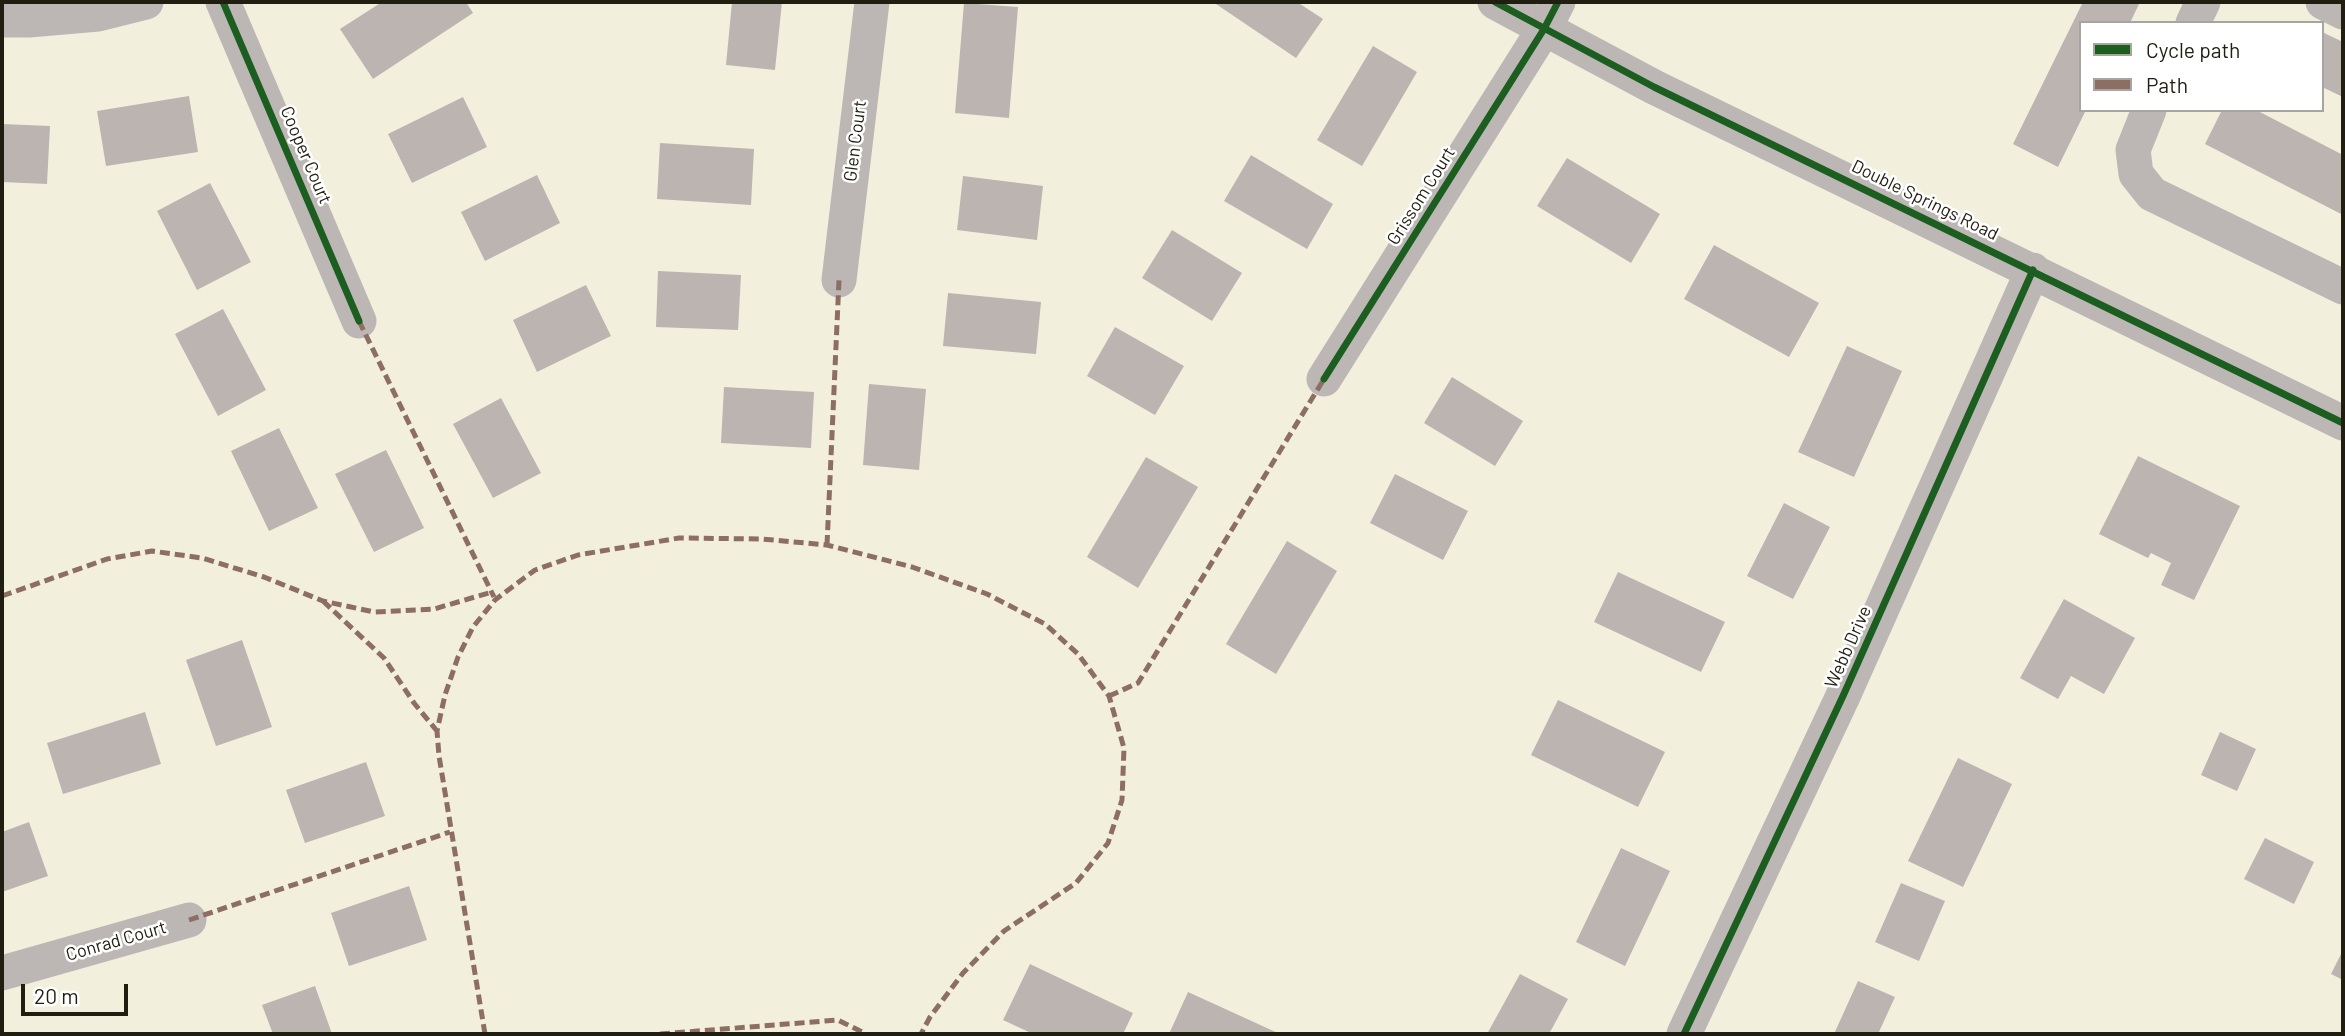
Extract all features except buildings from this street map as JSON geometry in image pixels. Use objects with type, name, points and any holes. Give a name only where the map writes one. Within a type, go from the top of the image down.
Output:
[{"type":"street","points":[[2,20],[98,14],[146,2]]},
{"type":"street","name":"Cooper Court","points":[[223,2],[359,321]]},
{"type":"street","name":"Glen Court","points":[[839,280],[872,2]]},
{"type":"street","name":"Double Springs Road","points":[[1494,2],[1551,15],[1654,87],[2343,423]]},
{"type":"street","points":[[2194,21],[2203,2]]},
{"type":"street","points":[[2323,2],[2343,12]]},
{"type":"street","name":"Grissom Court","points":[[1324,379],[1551,15]]},
{"type":"street","points":[[2148,112],[2133,149],[2136,174],[2152,194],[2343,287]]},
{"type":"street","name":"Webb Drive","points":[[1684,1034],[1843,696],[2033,270]]},
{"type":"street","name":"Conrad Court","points":[[2,973],[189,920]]},
{"type":"marked path","points":[[827,545],[839,280]]},
{"type":"marked path","points":[[359,321],[494,597]]},
{"type":"marked path","points":[[1109,696],[1138,683],[1324,379]]},
{"type":"marked path","points":[[485,1034],[437,731],[445,695],[458,657],[473,627],[495,600],[535,570],[578,555],[679,538],[762,539],[827,545],[912,567],[987,594],[1045,624],[1078,654],[1109,696],[1124,748],[1122,800],[1108,843],[1076,883],[1004,931],[963,973],[930,1017],[921,1034]]},
{"type":"marked path","points":[[2,596],[107,559],[152,551],[202,558],[264,577],[323,601],[374,612],[434,609],[492,592]]},
{"type":"marked path","points":[[323,601],[384,658],[414,703],[437,731]]},
{"type":"marked path","points":[[189,920],[450,832]]},
{"type":"marked path","points":[[660,1034],[838,1020],[866,1034]]},
{"type":"cycle path","points":[[223,2],[359,321]]},
{"type":"cycle path","points":[[1495,2],[1654,87],[2343,423]]},
{"type":"cycle path","points":[[1324,379],[1544,29],[1558,2]]},
{"type":"cycle path","points":[[1684,1034],[1843,696],[2033,270]]}]
